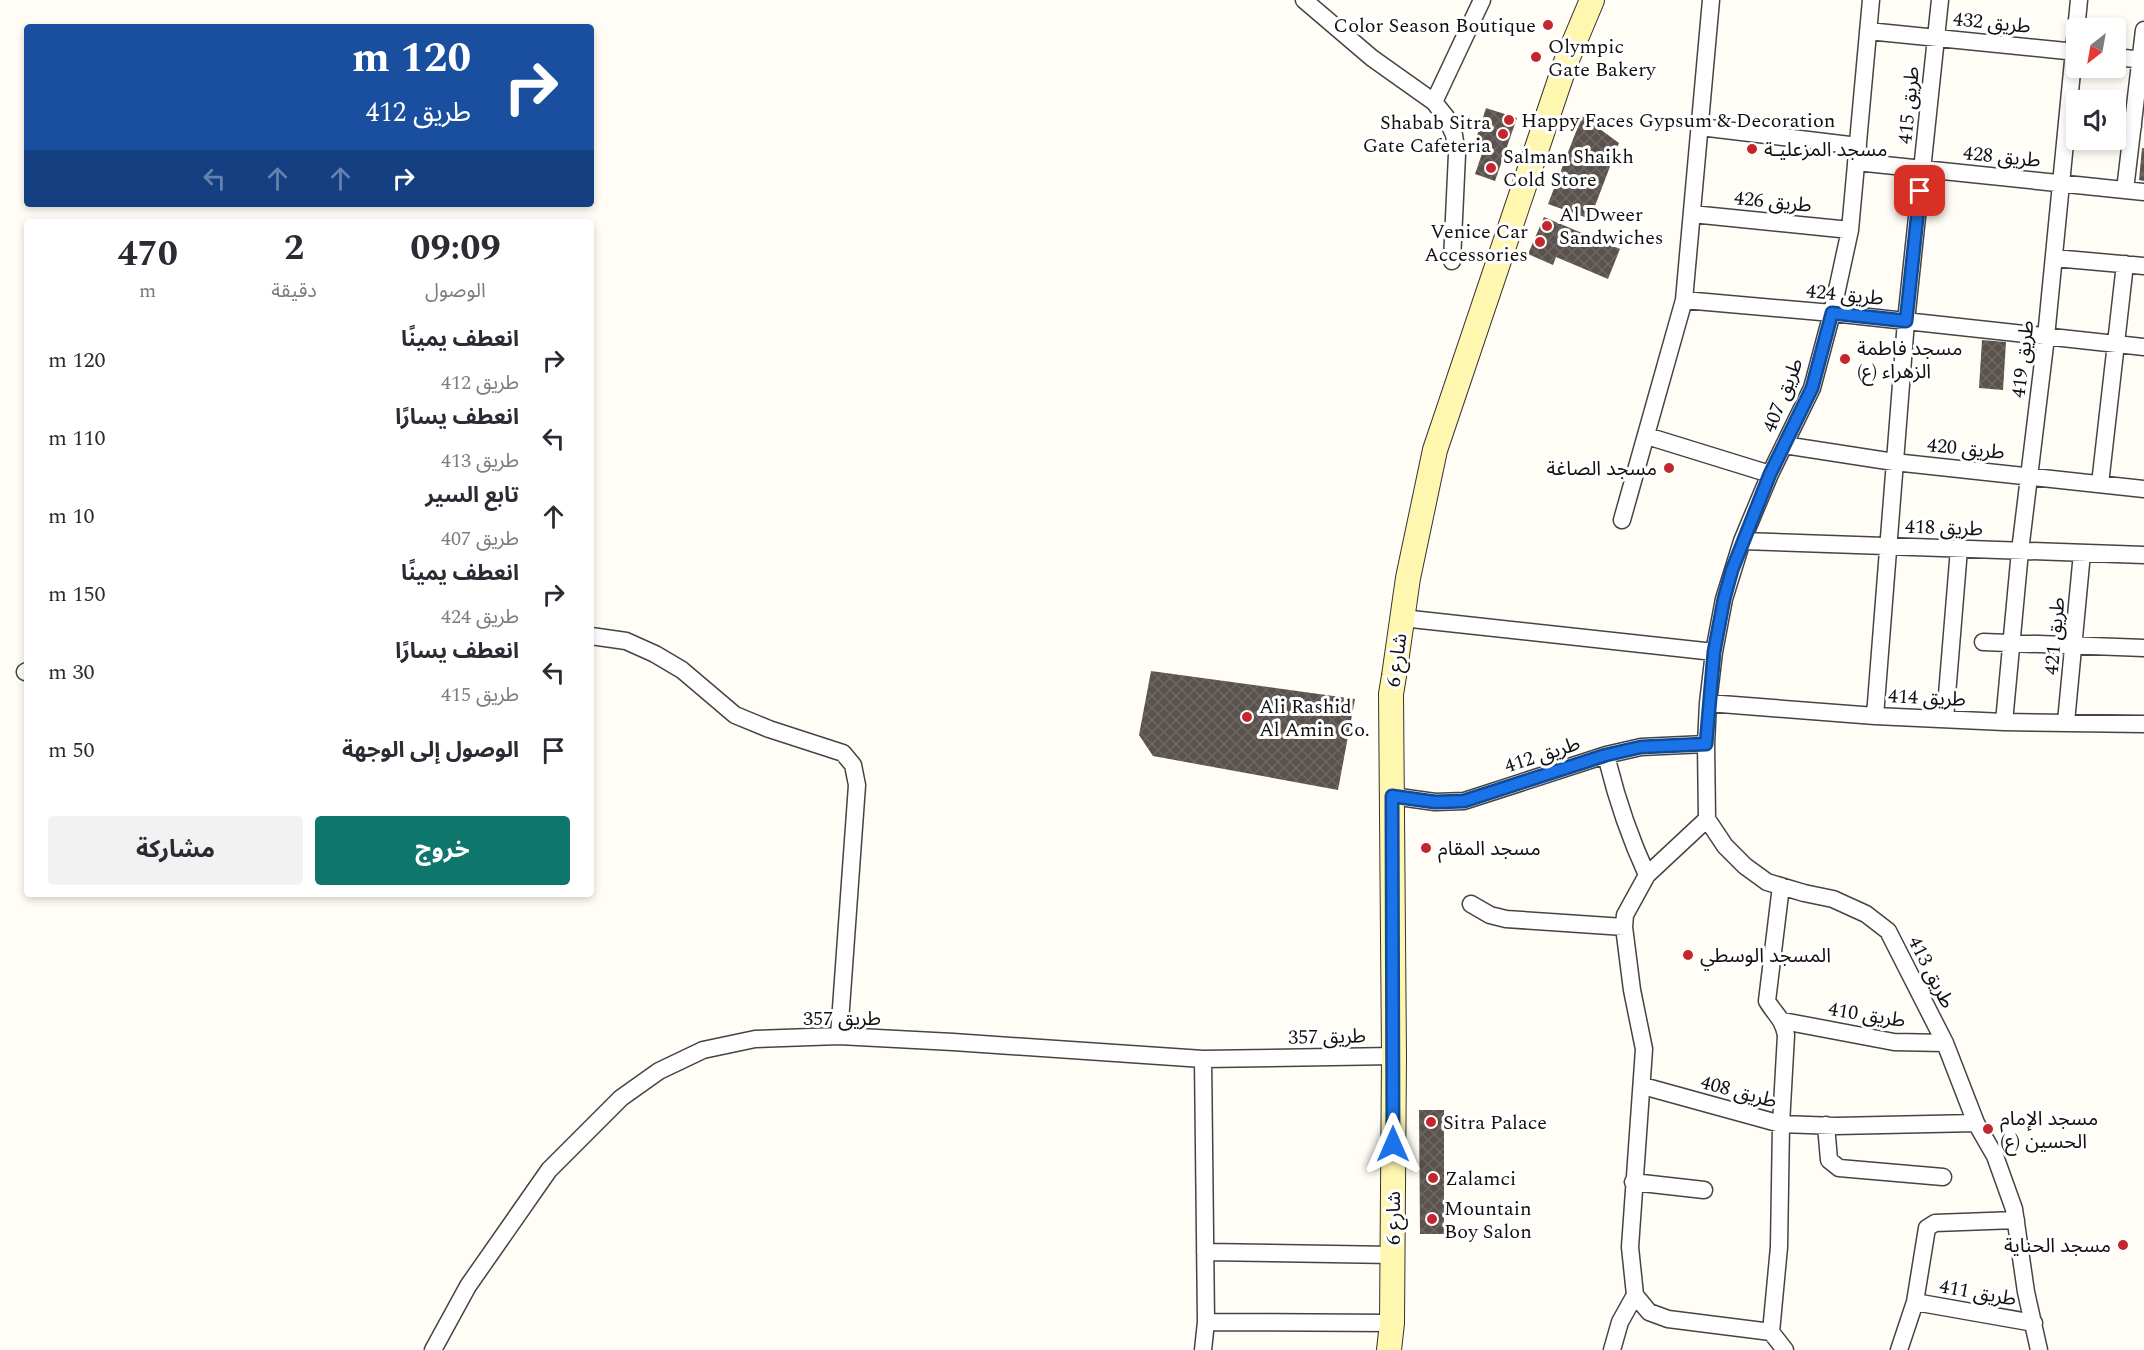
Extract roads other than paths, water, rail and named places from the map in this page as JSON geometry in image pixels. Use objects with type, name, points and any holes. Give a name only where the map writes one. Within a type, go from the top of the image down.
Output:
[{"type":"street","points":[[1304,0],[1372,58],[1434,102],[1446,117],[1454,135],[1458,154],[1452,261]]},
{"type":"street","points":[[1434,102],[1482,0]]},
{"type":"street","name":"شارع 6","points":[[1389,1350],[1392,1323],[1394,1056],[1391,694],[1408,578],[1435,450],[1566,62],[1592,0]]},
{"type":"street","points":[[1622,520],[1684,300],[1711,0]]},
{"type":"street","name":"طريق 407","points":[[1708,703],[1714,652],[1724,599],[1742,541],[1770,474],[1812,388],[1832,313],[1850,230],[1872,0]]},
{"type":"street","name":"طريق 415","points":[[1875,716],[1906,321],[1941,0]]},
{"type":"street","name":"طريق 419","points":[[2078,18],[2079,0]]},
{"type":"street","points":[[2125,190],[2144,30]]},
{"type":"street","name":"طريق 432","points":[[1868,31],[2066,51]]},
{"type":"street","points":[[2126,58],[2142,60]]},
{"type":"street","points":[[2126,125],[2133,126]]},
{"type":"street","points":[[1700,127],[1857,154]]},
{"type":"street","name":"طريق 419","points":[[2004,722],[2020,551],[2066,150]]},
{"type":"street","name":"طريق 428","points":[[1857,154],[1922,169],[2144,192]]},
{"type":"street","name":"طريق 426","points":[[1692,214],[1850,230]]},
{"type":"street","points":[[2054,258],[2144,266]]},
{"type":"street","points":[[2100,484],[2125,264]]},
{"type":"street","name":"طريق 424","points":[[1684,300],[1832,313],[2144,347]]},
{"type":"street","points":[[1647,436],[1770,474]]},
{"type":"street","name":"طريق 420","points":[[1784,445],[1894,462],[2144,489]]},
{"type":"street","name":"طريق 418","points":[[1742,541],[2144,555]]},
{"type":"street","points":[[1945,719],[1959,549]]},
{"type":"street","name":"طريق 421","points":[[2066,722],[2082,553]]},
{"type":"street","points":[[1402,618],[1714,652]]},
{"type":"street","points":[[594,636],[626,641],[655,654],[682,670],[735,715],[769,729],[843,753],[853,765],[857,785],[839,1036]]},
{"type":"street","points":[[1983,642],[2144,648]]},
{"type":"street","points":[[1708,703],[1707,819],[1647,875],[1625,915],[1624,927],[1632,990],[1644,1050],[1630,1247],[1635,1295],[1649,1312],[1668,1319],[1771,1332]]},
{"type":"street","name":"طريق 414","points":[[1708,703],[1875,716],[2004,722],[2144,724]]},
{"type":"street","name":"طريق 412","points":[[1392,796],[1435,802],[1464,801],[1606,755],[1641,747],[1706,744]]},
{"type":"street","points":[[1606,755],[1619,807],[1647,875]]},
{"type":"street","name":"طريق 413","points":[[1707,819],[1725,846],[1745,866],[1767,882],[1833,899],[1866,914],[1888,931],[1945,1043],[1976,1123],[1995,1156],[2014,1209],[2026,1292],[2039,1350]]},
{"type":"street","points":[[1781,886],[1767,1001],[1783,1021],[1786,1035],[1781,1124],[1779,1247],[1771,1332],[1785,1350]]},
{"type":"street","points":[[1471,904],[1490,915],[1506,919],[1624,927]]},
{"type":"street","name":"طريق 410","points":[[1783,1021],[1894,1042],[1945,1043]]},
{"type":"street","name":"طريق 357","points":[[433,1350],[468,1286],[502,1241],[549,1170],[621,1098],[659,1071],[703,1050],[756,1039],[839,1036],[1203,1059],[1394,1056]]},
{"type":"street","points":[[1203,1059],[1206,1322],[1203,1350]]},
{"type":"street","name":"طريق 408","points":[[1642,1086],[1781,1124],[1976,1123]]},
{"type":"street","points":[[1826,1125],[1829,1160],[1839,1168],[1943,1178]]},
{"type":"street","points":[[1634,1182],[1704,1190]]},
{"type":"street","name":"طريق 411","points":[[1899,1350],[1915,1302],[1926,1233],[1930,1225],[2016,1220]]},
{"type":"street","points":[[1205,1252],[1393,1255]]},
{"type":"street","points":[[1612,1350],[1620,1322],[1635,1295]]},
{"type":"street","name":"طريق 411","points":[[1915,1302],[2034,1323]]},
{"type":"street","points":[[1206,1322],[1392,1323]]},
{"type":"place","name":"Color Season Boutique","points":[[1548,25]]},
{"type":"place","name":"Olympic Gate Bakery","points":[[1536,57]]},
{"type":"place","name":"Happy Faces Gypsum & Decoration","points":[[1509,120]]},
{"type":"place","name":"Shabab Sitra Gate Cafeteria","points":[[1503,134]]},
{"type":"place","name":"مسجد المزعليـة","points":[[1752,149]]},
{"type":"place","name":"Salman Shaikh Cold Store","points":[[1491,168]]},
{"type":"place","name":"Al Dweer Sandwiches","points":[[1547,226]]},
{"type":"place","name":"Venice Car Accessories","points":[[1540,242]]},
{"type":"place","name":"مسجد فاطمة الزهراء (ع)","points":[[1845,359]]},
{"type":"place","name":"مسجد الصاغة","points":[[1669,468]]},
{"type":"place","name":"Ali Rashid Al Amin Co.","points":[[1247,717]]},
{"type":"place","name":"مسجد المقام","points":[[1426,848]]},
{"type":"place","name":"المسجد الوسطي","points":[[1688,955]]},
{"type":"place","name":"Sitra Palace","points":[[1431,1122]]},
{"type":"place","name":"مسجد الإمام الحسين (ع)","points":[[1988,1129]]},
{"type":"place","name":"Zalamci","points":[[1433,1178]]},
{"type":"place","name":"Mountain Boy Salon","points":[[1432,1219]]},
{"type":"place","name":"مسجد الحناية","points":[[2123,1245]]}]
